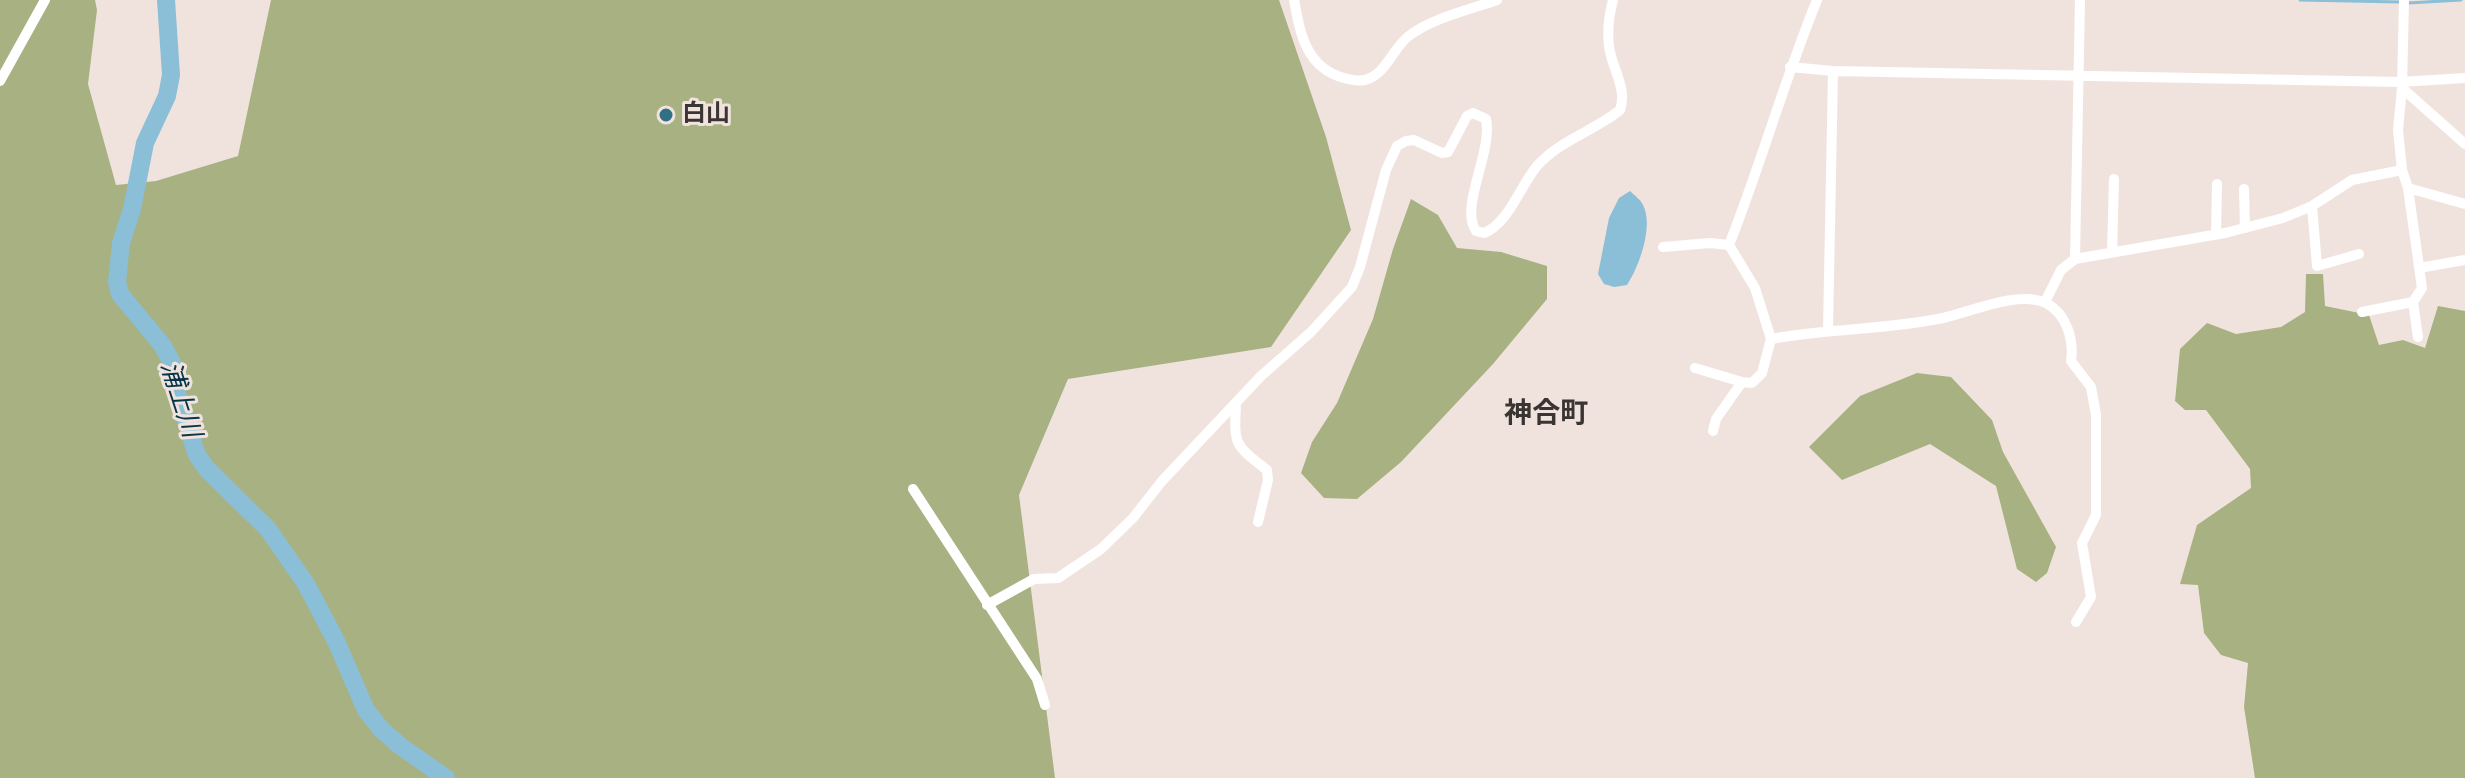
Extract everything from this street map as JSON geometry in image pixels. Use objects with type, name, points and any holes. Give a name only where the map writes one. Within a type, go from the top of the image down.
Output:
[{"type":"street","points":[[0,81],[45,0]]},
{"type":"street","points":[[1294,0],[1301,34],[1312,58],[1325,71],[1356,81],[1368,79],[1379,72],[1397,47],[1412,34],[1497,0]]},
{"type":"street","points":[[987,605],[1034,579],[1058,578],[1096,554],[1133,518],[1162,481],[1261,376],[1311,332],[1352,287],[1386,170],[1397,146],[1414,140],[1442,153],[1448,152],[1467,116],[1473,113],[1486,119],[1483,166],[1470,212],[1476,231],[1484,233],[1499,223],[1522,186],[1548,155],[1620,110],[1623,94],[1609,48],[1609,15],[1613,0]]},
{"type":"street","points":[[1729,245],[1757,175],[1790,67],[1817,0]]},
{"type":"street","points":[[2075,259],[2080,0]]},
{"type":"street","points":[[2404,0],[2398,130],[2422,288],[2413,302],[2418,337]]},
{"type":"street","points":[[1790,67],[1833,71],[2401,85],[2465,78]]},
{"type":"street","points":[[1828,330],[1833,71]]},
{"type":"street","points":[[2401,85],[2465,144]]},
{"type":"street","points":[[2045,302],[2061,270],[2075,259],[2216,234],[2283,218],[2312,206],[2352,180],[2402,170]]},
{"type":"street","points":[[2112,253],[2114,179]]},
{"type":"street","points":[[2216,234],[2217,184]]},
{"type":"street","points":[[2408,188],[2465,204]]},
{"type":"street","points":[[2244,189],[2245,228]]},
{"type":"street","points":[[2312,206],[2317,266],[2359,254]]},
{"type":"street","points":[[1663,247],[1710,243],[1729,245]]},
{"type":"street","points":[[1695,368],[1752,383],[1759,378],[1771,339],[1755,288],[1729,245]]},
{"type":"street","points":[[2419,268],[2465,260]]},
{"type":"street","points":[[1771,339],[1943,318],[1989,304],[2015,300],[2045,302],[2064,319],[2073,347],[2071,361],[2091,387],[2096,415],[2096,515],[2082,543],[2091,597],[2076,622]]},
{"type":"street","points":[[2362,312],[2413,302]]},
{"type":"street","points":[[1713,431],[1716,419],[1742,382]]},
{"type":"street","points":[[1236,404],[1235,439],[1241,449],[1267,470],[1268,480],[1258,522]]},
{"type":"street","points":[[913,489],[1037,679],[1045,705]]},
{"type":"green space","points":[[0,0],[95,0],[97,10],[88,84],[116,185],[156,181],[238,156],[271,0],[1279,0],[1326,137],[1351,230],[1271,347],[1068,379],[1019,495],[1055,778],[0,778]]},
{"type":"green space","points":[[1411,199],[1438,215],[1457,248],[1501,252],[1547,266],[1547,299],[1493,364],[1401,462],[1357,499],[1324,498],[1301,473],[1312,442],[1337,403],[1373,319]]},
{"type":"green space","points":[[2306,274],[2323,274],[2325,306],[2369,315],[2379,345],[2403,340],[2425,348],[2438,306],[2465,311],[2465,778],[2255,778],[2244,707],[2248,663],[2221,655],[2204,633],[2198,585],[2180,584],[2197,525],[2251,488],[2250,469],[2206,410],[2185,410],[2175,401],[2180,349],[2207,323],[2236,334],[2281,327],[2305,312]]},
{"type":"green space","points":[[1917,373],[1951,377],[1992,420],[2003,452],[2056,547],[2047,573],[2036,582],[2017,569],[1996,486],[1930,444],[1842,480],[1809,447],[1860,396]]},
{"type":"water","points":[[1630,191],[1643,205],[1646,235],[1627,285],[1614,287],[1604,284],[1598,274],[1609,218],[1619,198]]},
{"type":"waterway","name":"浦上川","points":[[166,0],[171,75],[167,96],[145,143],[132,209],[121,243],[117,282],[120,294],[163,346],[173,365],[173,381],[197,455],[207,469],[268,529],[306,584],[336,641],[366,710],[399,745],[446,778]]},
{"type":"waterway","points":[[2300,0],[2400,2]]},
{"type":"waterway","points":[[2408,3],[2461,0]]},
{"type":"place","name":"白山","points":[[666,115]]},
{"type":"district","name":"神合町","points":[[1546,415]]}]
